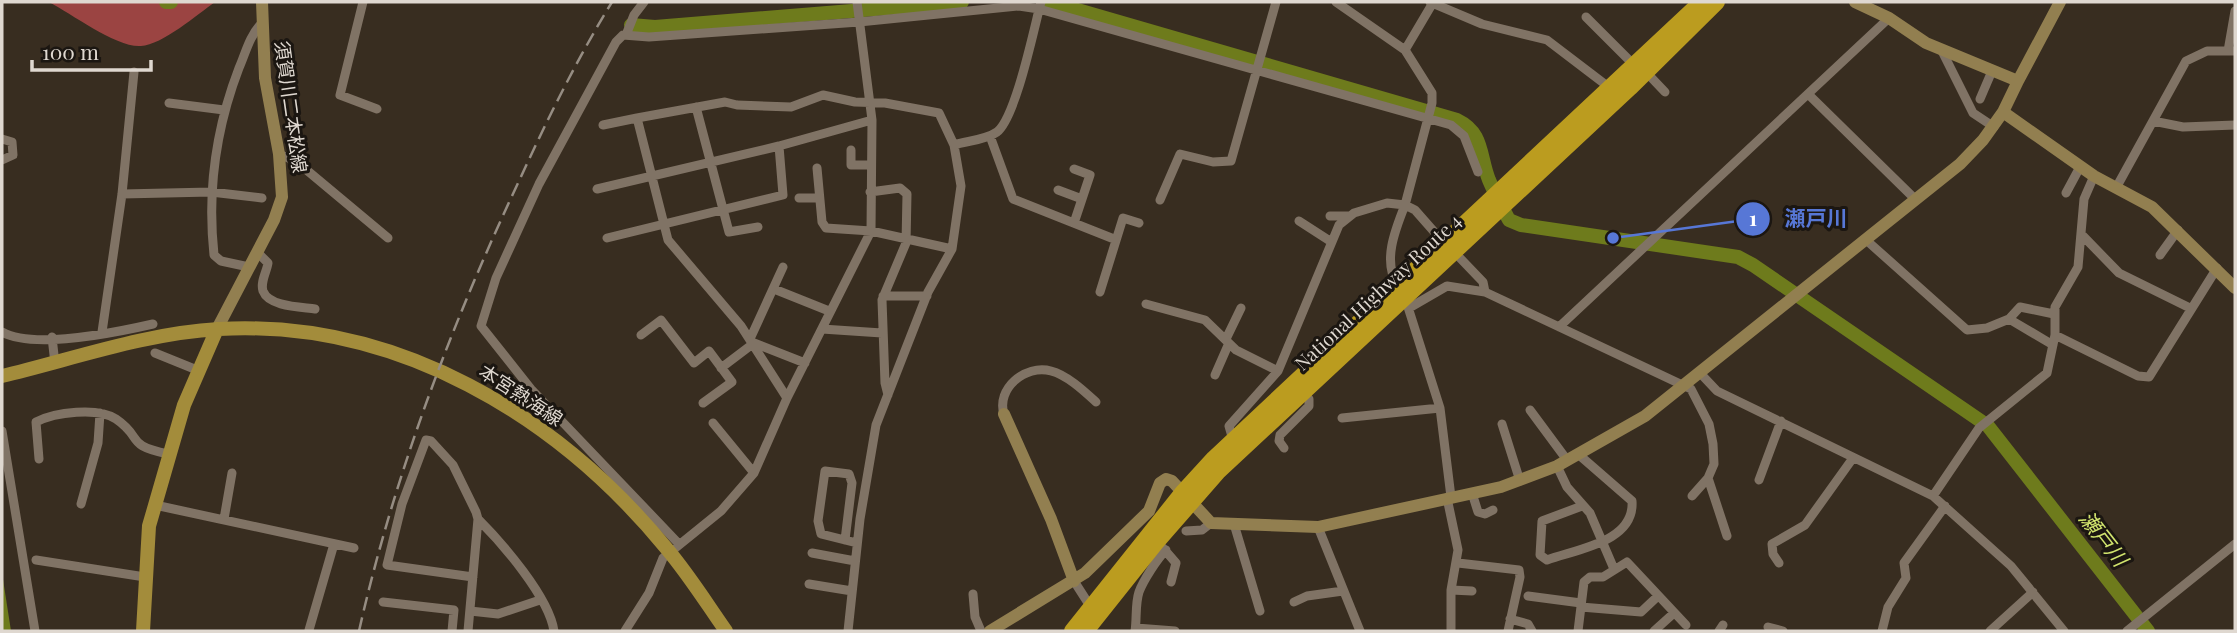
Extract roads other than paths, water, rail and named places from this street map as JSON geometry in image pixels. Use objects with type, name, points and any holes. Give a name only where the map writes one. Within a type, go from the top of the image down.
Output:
[{"type":"highway","name":"National Highway Route 4","points":[[1512,187],[1610,88],[1640,69],[1701,2]]},
{"type":"highway","name":"National Highway Route 4","points":[[1086,631],[1161,546],[1186,497],[1403,297],[1483,214],[1717,2]]},
{"type":"highway","name":"National Highway Route 4","points":[[1072,631],[1090,606],[1233,440],[1403,297]]},
{"type":"main road","name":"本宮熱海線","points":[[2,376],[141,341],[217,329],[292,330],[366,344],[422,361],[474,386],[532,423],[589,468],[674,547],[726,631]]},
{"type":"main road","points":[[143,631],[147,541],[155,505],[168,454],[197,370],[217,329]]},
{"type":"street","name":"須賀川二本松線","points":[[217,329],[280,208],[283,190],[268,100],[261,2]]},
{"type":"street","points":[[363,2],[340,95],[377,109]]},
{"type":"street","points":[[645,2],[634,15],[626,35],[616,43],[539,184],[496,278],[481,326],[531,389],[674,547]]},
{"type":"street","points":[[1160,200],[1180,155],[1213,162],[1231,161],[1276,2]]},
{"type":"street","points":[[1336,2],[1405,50],[1432,93],[1429,117],[1405,205],[1395,231],[1390,271],[1403,297],[1440,408],[1441,440],[1457,535],[1458,563],[1451,590],[1451,631]]},
{"type":"street","points":[[1405,50],[1434,2],[1482,24],[1547,40],[1610,88]]},
{"type":"street","points":[[1855,2],[1889,18],[1941,49],[2018,81]]},
{"type":"street","points":[[1186,531],[1234,524],[1318,527],[1520,481],[1567,460],[1644,416],[1973,152],[2003,112],[2060,2]]},
{"type":"street","points":[[625,631],[674,547],[721,511],[754,473],[787,398],[871,231],[872,120],[857,4]]},
{"type":"street","points":[[626,35],[649,37],[1040,5],[1451,125],[1462,133],[1478,172]]},
{"type":"street","points":[[954,145],[990,136],[1002,126],[1015,94],[1040,5]]},
{"type":"street","points":[[2116,188],[2186,61],[2207,51],[2232,51],[2235,10]]},
{"type":"street","points":[[1586,17],[1665,92]]},
{"type":"street","points":[[1559,327],[1889,18]]},
{"type":"street","points":[[249,267],[221,261],[214,255],[211,192],[224,110],[247,47],[261,24]]},
{"type":"street","points":[[1941,49],[1973,113],[1994,127]]},
{"type":"street","points":[[1980,99],[1992,71]]},
{"type":"street","points":[[102,332],[122,194],[134,72]]},
{"type":"street","points":[[1808,94],[1916,200]]},
{"type":"street","points":[[603,125],[724,102],[791,107],[823,95],[939,113],[954,145],[961,186],[951,249],[927,296],[876,425],[857,543],[848,631]]},
{"type":"street","points":[[169,103],[224,110]]},
{"type":"street","points":[[696,107],[729,232],[758,227]]},
{"type":"street","points":[[2003,112],[2094,176],[2152,207],[2235,288]]},
{"type":"street","points":[[637,118],[668,240],[752,341],[787,398]]},
{"type":"street","points":[[597,189],[779,146],[872,120]]},
{"type":"street","points":[[2153,121],[2196,128],[2235,125]]},
{"type":"street","points":[[990,136],[1013,199],[1114,239]]},
{"type":"street","points":[[2,139],[12,142],[13,155],[2,160]]},
{"type":"street","points":[[607,238],[723,207],[783,195],[779,146]]},
{"type":"street","points":[[850,150],[851,165],[871,165]]},
{"type":"street","points":[[279,154],[297,162],[387,238]]},
{"type":"street","points":[[2066,194],[2080,167]]},
{"type":"street","points":[[817,168],[821,222],[826,228],[871,231],[951,249]]},
{"type":"street","points":[[1074,169],[1090,175],[1074,223]]},
{"type":"street","points":[[1933,496],[1979,428],[2047,373],[2054,340],[2054,314],[2057,302],[2078,267],[2084,199],[2094,176]]},
{"type":"street","points":[[870,192],[900,188],[907,194],[907,240],[883,296],[888,396]]},
{"type":"street","points":[[1058,190],[1082,198]]},
{"type":"street","points":[[122,194],[211,192],[262,198]]},
{"type":"street","points":[[799,198],[818,198]]},
{"type":"street","points":[[1330,216],[1349,216],[1387,203],[1405,205],[1415,210],[1437,235]]},
{"type":"street","points":[[1233,440],[1229,426],[1278,371],[1331,241],[1339,225],[1349,216]]},
{"type":"street","points":[[1100,292],[1114,239],[1123,218],[1139,223]]},
{"type":"street","points":[[1299,222],[1331,241]]},
{"type":"street","points":[[2160,255],[2178,230]]},
{"type":"street","points":[[2082,236],[2119,273],[2190,308]]},
{"type":"street","points":[[1865,239],[1967,330],[1987,328],[2009,319],[2021,307],[2054,314]]},
{"type":"street","points":[[257,253],[268,263],[263,287],[267,296],[283,304],[316,309]]},
{"type":"street","points":[[1460,258],[1483,282],[1485,292]]},
{"type":"street","points":[[721,368],[752,341],[783,267]]},
{"type":"street","points":[[2009,319],[2138,376],[2149,377],[2217,268]]},
{"type":"street","points":[[1403,297],[1447,286],[1485,292],[1684,384],[1691,389],[1709,424],[1714,464],[1708,478],[1692,496]]},
{"type":"street","points":[[774,289],[830,311]]},
{"type":"street","points":[[883,296],[927,296]]},
{"type":"street","points":[[1146,304],[1205,320],[1251,360],[1278,371]]},
{"type":"street","points":[[1215,375],[1241,308]]},
{"type":"street","points":[[641,335],[661,320],[694,363],[709,351],[732,382],[703,403]]},
{"type":"street","points":[[2,332],[52,338],[153,324]]},
{"type":"street","points":[[822,329],[883,333]]},
{"type":"street","points":[[52,338],[55,364]]},
{"type":"street","points":[[752,341],[805,363]]},
{"type":"street","points":[[155,353],[197,370]]},
{"type":"street","points":[[1090,606],[1074,581],[1051,519],[1001,403],[1010,383],[1040,371],[1051,371],[1066,378],[1096,402]]},
{"type":"street","points":[[1700,373],[1717,391],[1933,496],[2011,566],[2064,631]]},
{"type":"street","points":[[1284,448],[1279,441],[1280,435],[1309,406],[1308,399],[1302,392]]},
{"type":"street","points":[[1342,418],[1440,408]]},
{"type":"street","points":[[1530,410],[1567,460],[1632,501],[1632,515],[1619,535],[1547,560],[1540,555],[1542,521],[1582,506]]},
{"type":"street","points":[[39,459],[36,422],[100,413],[120,423],[140,447],[168,454]]},
{"type":"street","points":[[82,504],[96,450],[100,413]]},
{"type":"street","points":[[1759,480],[1781,421]]},
{"type":"street","points":[[713,423],[754,473]]},
{"type":"street","points":[[1502,424],[1520,481]]},
{"type":"street","points":[[2,431],[35,631]]},
{"type":"street","points":[[473,577],[387,565],[402,504],[424,441],[430,441],[453,465],[478,519],[505,547],[552,619],[554,631]]},
{"type":"street","points":[[1779,563],[1773,554],[1772,544],[1805,525],[1853,458]]},
{"type":"street","points":[[1567,460],[1567,487],[1590,513],[1614,569]]},
{"type":"street","points":[[845,540],[852,483],[849,474],[825,471],[818,521],[821,534],[845,540],[857,543]]},
{"type":"street","points":[[224,519],[232,473]]},
{"type":"street","points":[[1708,478],[1727,536]]},
{"type":"street","points":[[989,631],[1074,581],[1149,511],[1161,481],[1172,481],[1186,497],[1205,530]]},
{"type":"street","points":[[1472,493],[1478,512],[1485,514],[1493,510]]},
{"type":"street","points":[[155,505],[354,548]]},
{"type":"street","points":[[1882,631],[1888,607],[1906,578],[1904,563],[1945,506]]},
{"type":"street","points":[[468,631],[478,519]]},
{"type":"street","points":[[1234,524],[1261,611]]},
{"type":"street","points":[[1318,527],[1360,631]]},
{"type":"street","points":[[309,630],[334,544]]},
{"type":"street","points":[[2134,627],[2235,544]]},
{"type":"street","points":[[1171,582],[1176,563],[1161,546],[1150,575],[1139,591],[1135,629],[1175,631]]},
{"type":"street","points":[[812,554],[855,561]]},
{"type":"street","points":[[36,560],[145,577]]},
{"type":"street","points":[[1578,631],[1584,582],[1590,577],[1603,577],[1627,562],[1686,625]]},
{"type":"street","points":[[1458,563],[1519,570],[1520,578],[1508,631]]},
{"type":"street","points":[[808,584],[852,592]]},
{"type":"street","points":[[1451,590],[1472,591]]},
{"type":"street","points":[[1294,602],[1307,596],[1343,591]]},
{"type":"street","points":[[1990,631],[2033,592]]},
{"type":"street","points":[[973,594],[975,617],[981,631]]},
{"type":"street","points":[[1528,596],[1641,612],[1658,596]]},
{"type":"street","points":[[470,611],[498,614],[540,600]]},
{"type":"street","points":[[383,602],[454,610],[452,631]]},
{"type":"street","points":[[1654,631],[1674,613]]},
{"type":"street","points":[[1510,620],[1528,624],[1532,631]]},
{"type":"street","points":[[1768,627],[1783,631]]},
{"type":"waterway","name":"瀬戸川","points":[[166,2],[171,2]]},
{"type":"waterway","name":"瀬戸川","points":[[631,25],[655,27],[962,2]]},
{"type":"waterway","name":"瀬戸川","points":[[1050,2],[1457,120],[1466,125],[1476,138],[1489,180],[1509,220],[1521,225],[1738,257],[1753,265],[1988,426],[2148,631]]},
{"type":"railway","points":[[359,631],[407,458],[470,290],[540,135],[612,2]]},
{"type":"place","name":"瀬戸川","points":[[1613,238]]}]
